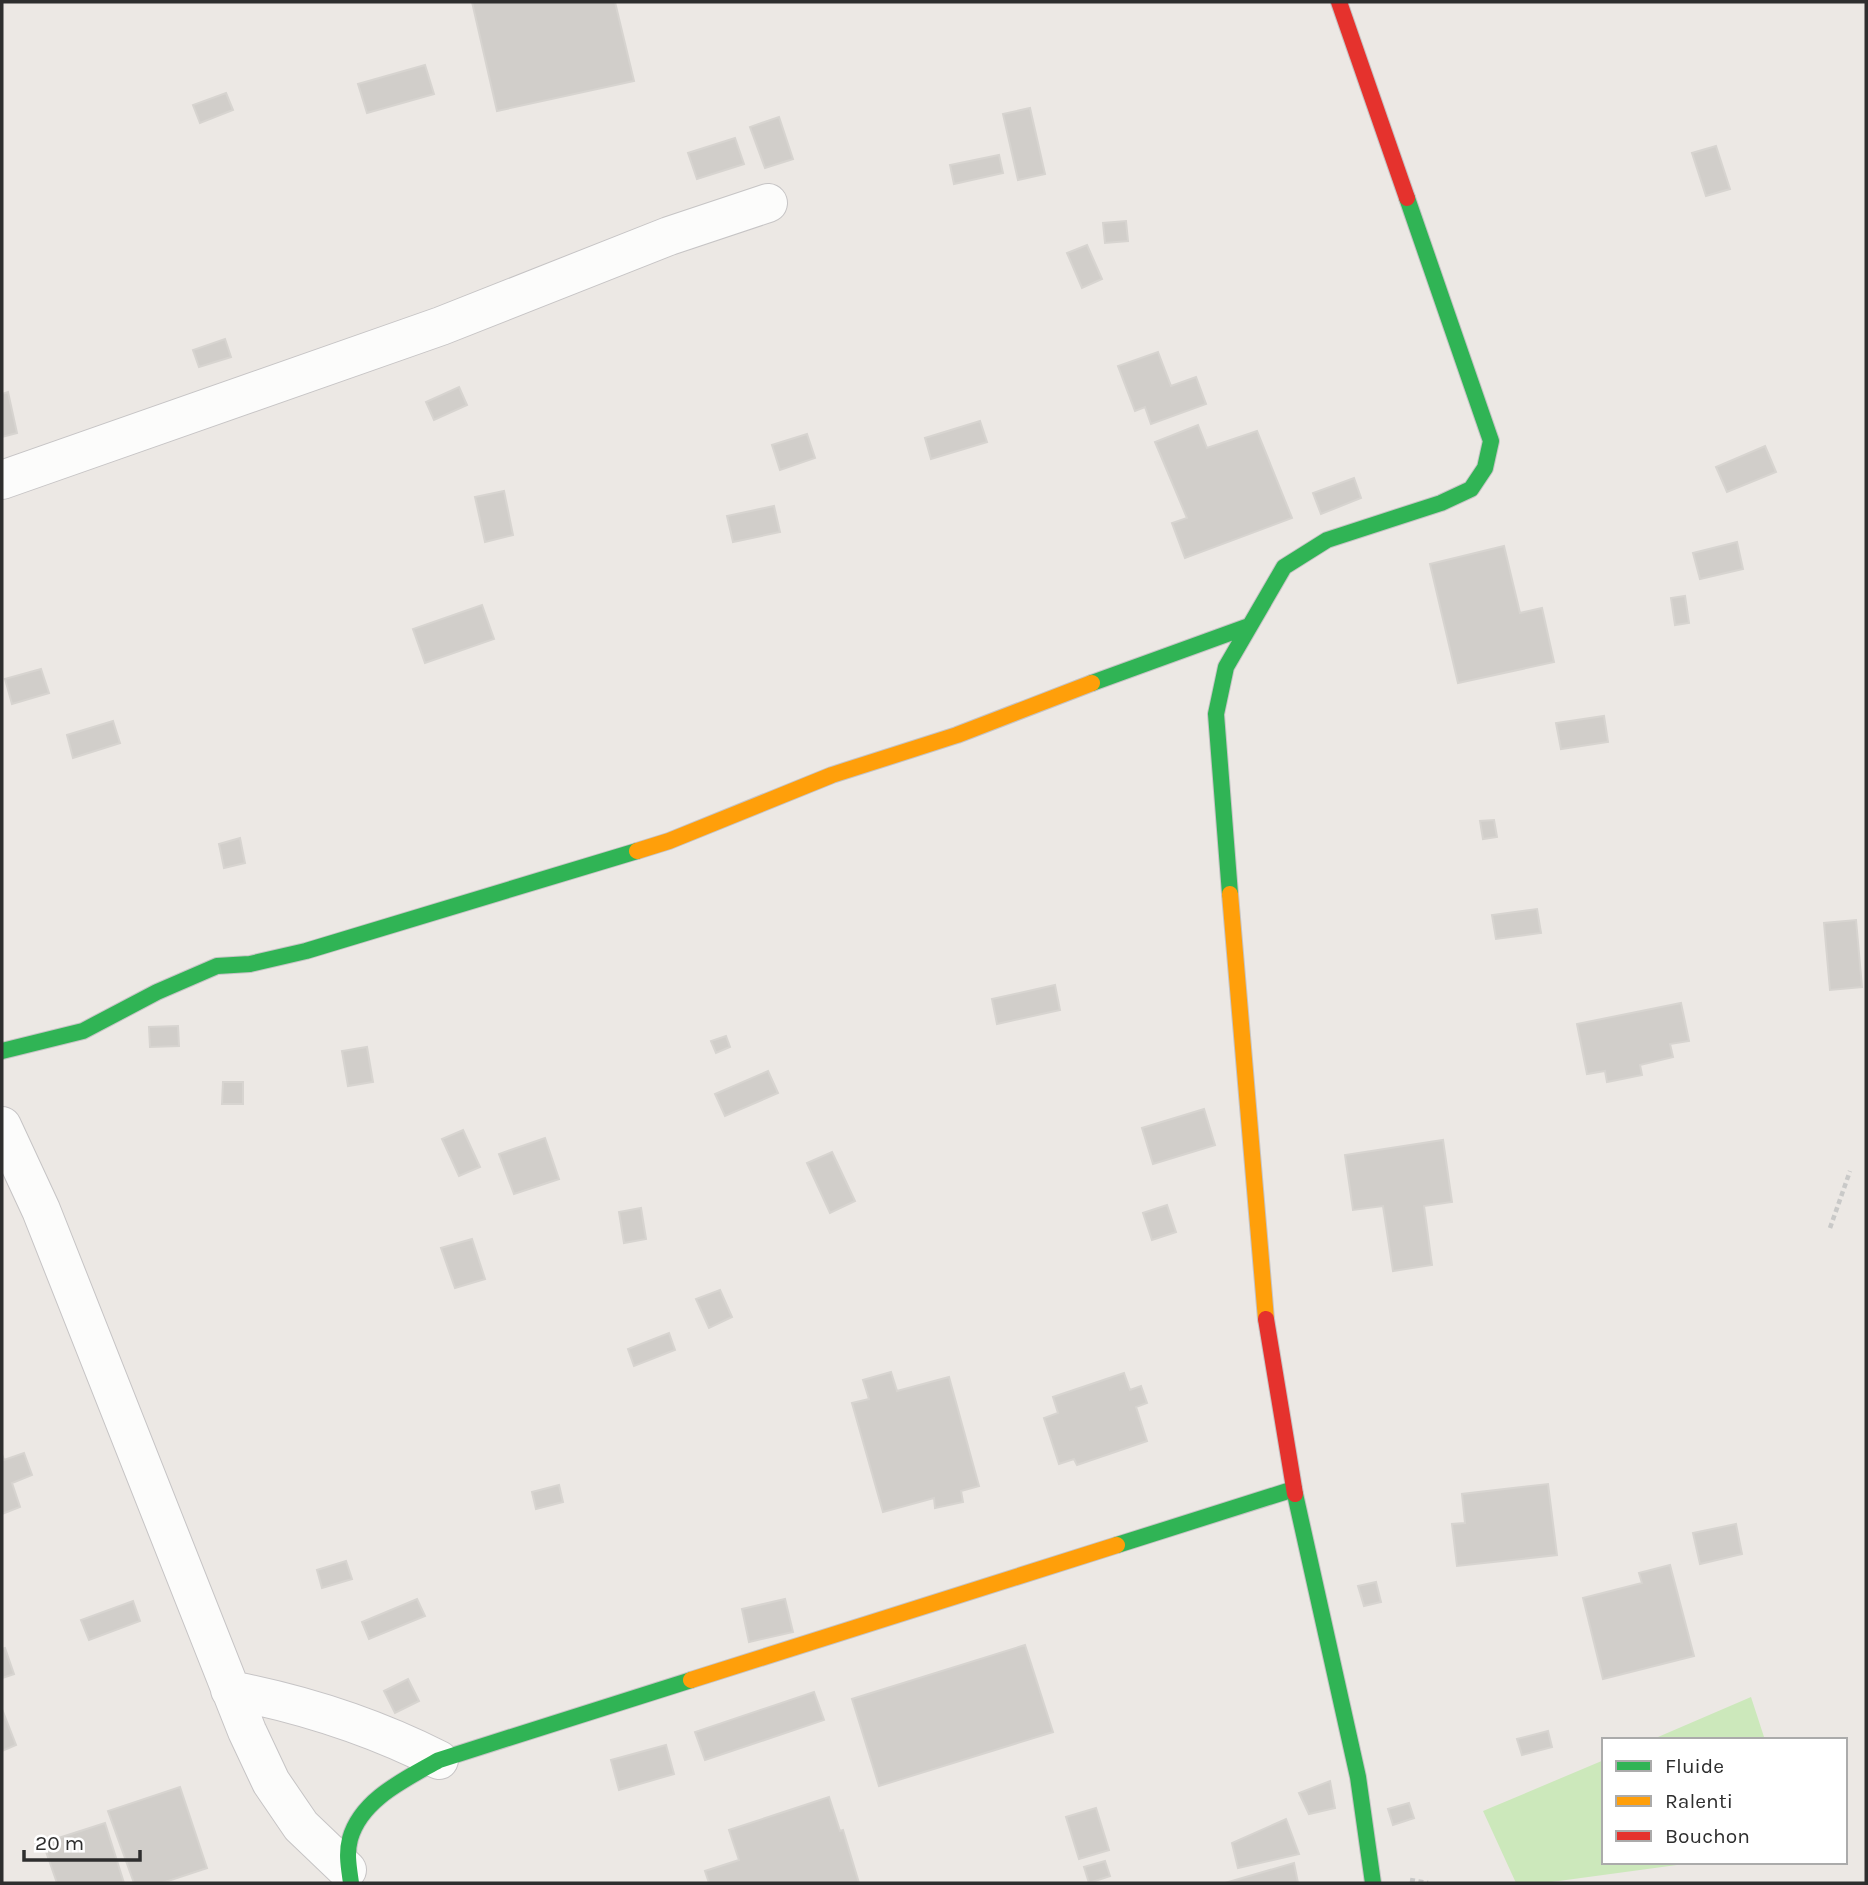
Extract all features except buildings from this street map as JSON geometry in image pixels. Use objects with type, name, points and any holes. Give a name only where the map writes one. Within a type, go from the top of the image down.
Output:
[{"type":"street","points":[[1339,2],[1491,441],[1485,468],[1471,489],[1441,503],[1327,541],[1284,566],[1226,667],[1216,714],[1263,1298],[1294,1489],[1358,1777],[1373,1883]]},
{"type":"street","points":[[2,480],[441,326],[669,236],[768,203]]},
{"type":"street","points":[[2,1051],[83,1031],[157,992],[217,966],[250,964],[306,951],[669,841],[832,775],[957,735],[1249,626]]},
{"type":"street","points":[[2,1126],[41,1210],[230,1690],[271,1782],[301,1826],[349,1877]]},
{"type":"street","points":[[349,1877],[348,1840],[363,1812],[386,1790],[439,1760],[1294,1489]]},
{"type":"street","points":[[230,1690],[288,1701],[354,1723],[393,1737],[439,1760]]},
{"type":"path","points":[[1830,1228],[1850,1171]]},
{"type":"green space","points":[[1751,1697],[1764,1738],[1656,1738]]},
{"type":"green space","points":[[1602,1761],[1602,1864],[1684,1864],[1544,1883],[1516,1883],[1483,1811]]},
{"type":"traffic: fast","points":[[1230,894],[1216,714],[1226,667],[1284,567],[1327,540],[1441,503],[1471,489],[1485,468],[1491,441],[1407,198]]},
{"type":"traffic: fast","points":[[1092,683],[1249,626]]},
{"type":"traffic: fast","points":[[2,1051],[83,1031],[157,992],[217,966],[250,964],[306,951],[637,851]]},
{"type":"traffic: fast","points":[[1117,1545],[1294,1489]]},
{"type":"traffic: fast","points":[[1295,1494],[1358,1777],[1373,1883]]},
{"type":"traffic: fast","points":[[351,1883],[348,1850],[356,1825],[374,1801],[413,1775],[439,1760],[691,1680]]},
{"type":"traffic: slow","points":[[637,851],[669,841],[832,775],[957,735],[1092,683]]},
{"type":"traffic: slow","points":[[1230,894],[1266,1319]]},
{"type":"traffic: slow","points":[[691,1680],[1117,1545]]},
{"type":"traffic: jam","points":[[1339,2],[1407,198]]},
{"type":"traffic: jam","points":[[1266,1319],[1295,1494]]}]
